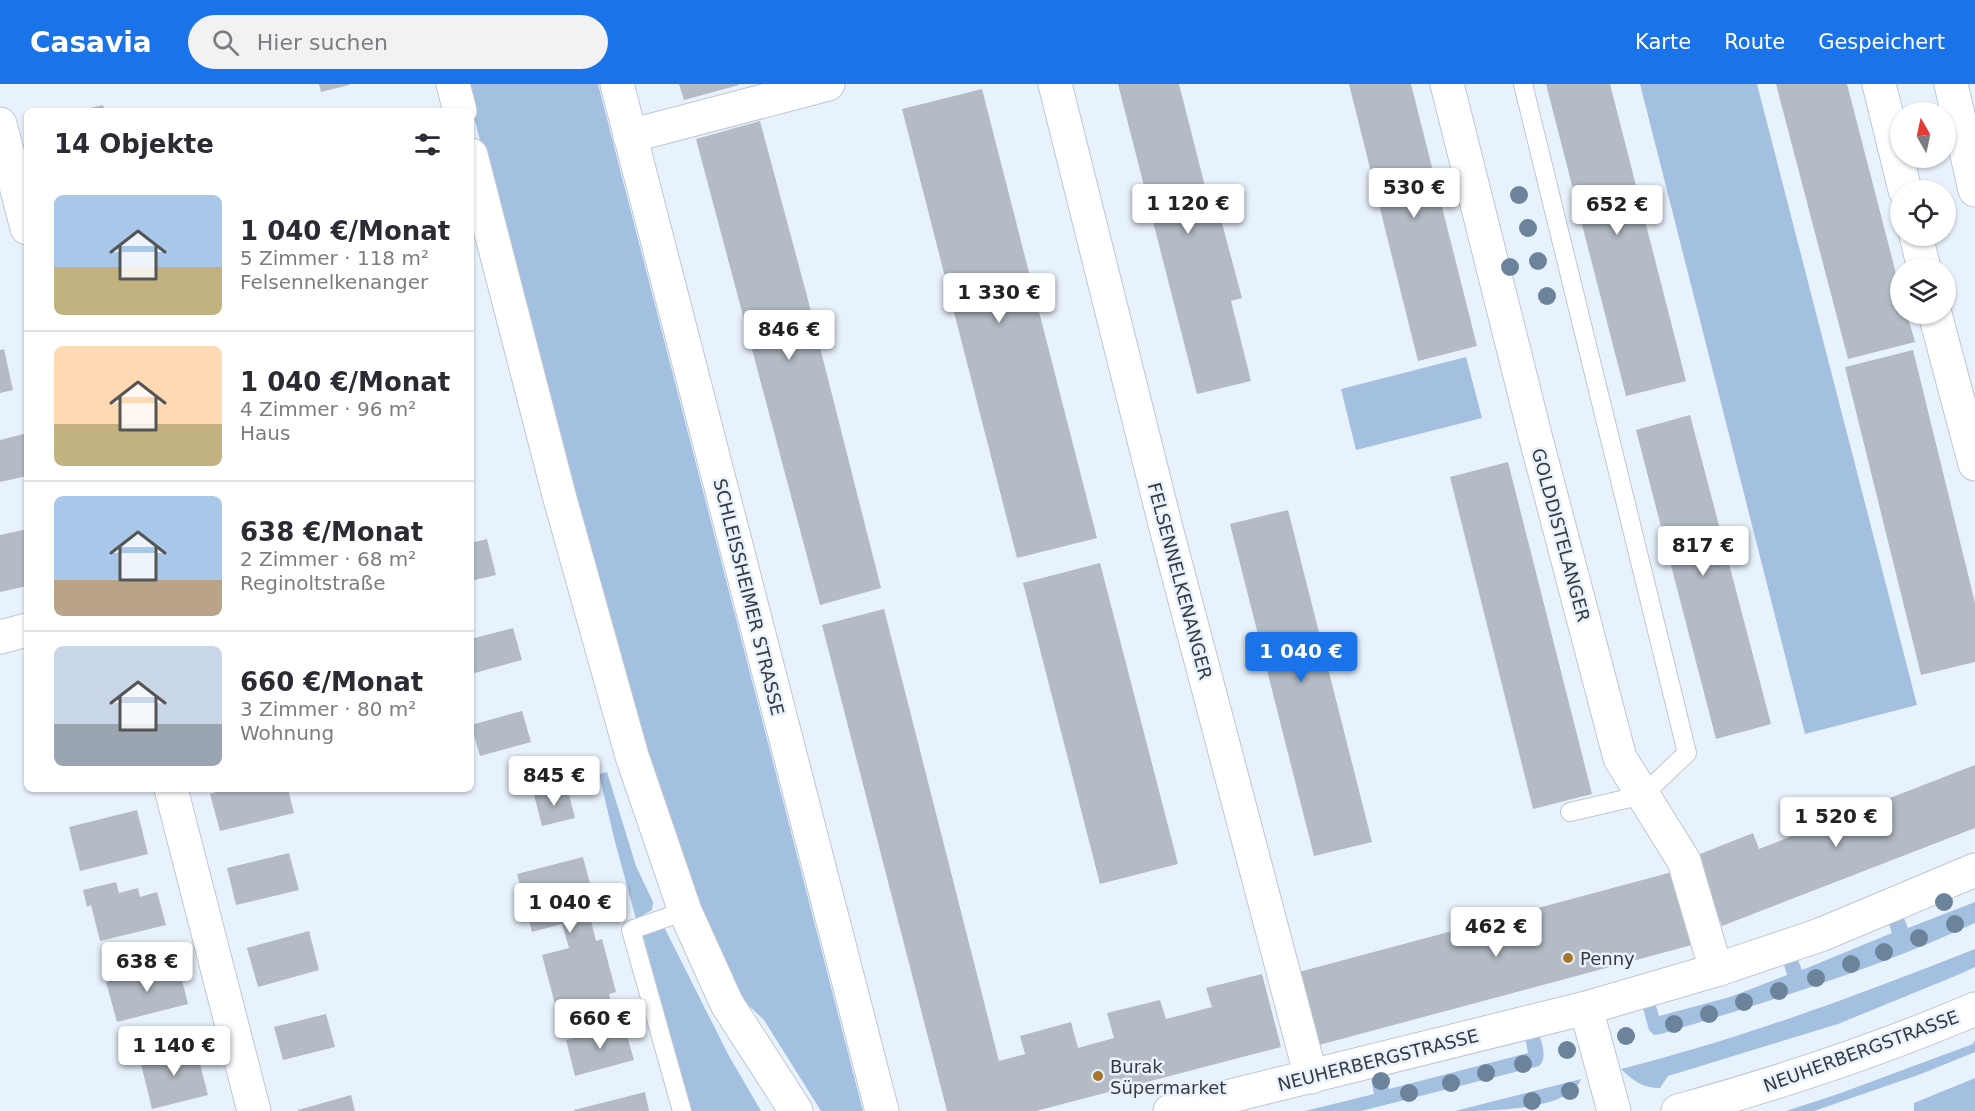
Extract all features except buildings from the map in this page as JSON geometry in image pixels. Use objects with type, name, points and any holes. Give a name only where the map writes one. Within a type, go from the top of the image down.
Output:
[{"type":"street","points":[[453,84],[459,108]]},
{"type":"street","name":"SCHLEISSHEIMER STRASSE","points":[[617,84],[882,1111]]},
{"type":"street","points":[[630,136],[828,84]]},
{"type":"street","name":"FELSENNELKENANGER","points":[[1056,84],[1166,528],[1311,1077]]},
{"type":"street","name":"GOLDDISTELANGER","points":[[1447,84],[1535,435],[1620,758],[1684,861],[1716,970]]},
{"type":"street","points":[[1879,84],[1903,180]]},
{"type":"street","points":[[1950,84],[1975,190]]},
{"type":"street","points":[[0,124],[16,215]]},
{"type":"street","points":[[474,167],[559,495],[632,756],[685,911],[727,1004],[796,1111]]},
{"type":"street","points":[[1938,324],[1975,464]]},
{"type":"street","points":[[0,637],[24,631]]},
{"type":"street","points":[[172,792],[254,1111]]},
{"type":"street","name":"NEUHERBERGSTRASSE","points":[[1170,1111],[1586,1008],[1716,970],[1820,935],[1975,870]]},
{"type":"street","points":[[1586,1008],[1614,1111]]},
{"type":"street","name":"NEUHERBERGSTRASSE","points":[[1678,1111],[1736,1095],[1851,1057],[1975,1009]]},
{"type":"lane","points":[[1522,84],[1687,753],[1643,795],[1570,812]]},
{"type":"lane","points":[[681,1111],[631,930],[685,911]]},
{"type":"shaded area","points":[[466,84],[598,84],[863,1111],[821,1111],[764,1020],[733,987],[658,805],[528,335],[474,116],[474,108],[472,108]]},
{"type":"shaded area","points":[[1640,84],[1757,84],[1917,705],[1805,734]]},
{"type":"shaded area","points":[[1466,357],[1482,418],[1356,450],[1341,389]]},
{"type":"shaded area","points":[[607,772],[636,866],[653,902],[652,910],[636,919],[599,774]]},
{"type":"shaded area","points":[[1975,902],[1975,923],[1898,956],[1780,997],[1661,1034],[1654,1035],[1649,1030],[1641,1001],[1653,996],[1659,1016],[1730,997],[1787,975],[1781,955],[1794,950],[1802,970],[1892,933],[1885,913],[1900,908],[1908,928]]},
{"type":"shaded area","points":[[663,925],[729,1056],[761,1111],[691,1111],[642,932]]},
{"type":"shaded area","points":[[1975,949],[1975,967],[1960,974],[1838,1024],[1668,1076],[1660,1088],[1648,1087],[1639,1083],[1621,1069],[1711,1044],[1800,1015]]},
{"type":"shaded area","points":[[1537,1028],[1544,1053],[1539,1066],[1361,1111],[1305,1111],[1374,1094],[1370,1073],[1384,1070],[1389,1089],[1528,1053],[1524,1031]]},
{"type":"shaded area","points":[[1975,1040],[1975,1052],[1921,1074],[1814,1111],[1786,1111],[1973,1044]]},
{"type":"shaded area","points":[[1975,1078],[1975,1111],[1914,1111],[1914,1103]]},
{"type":"shaded area","points":[[1581,1079],[1574,1090],[1561,1098],[1545,1103],[1506,1109],[1455,1111]]},
{"type":"place","name":"Penny","points":[[1568,958]]},
{"type":"place","name":"Burak Süpermarket","points":[[1098,1076]]}]
